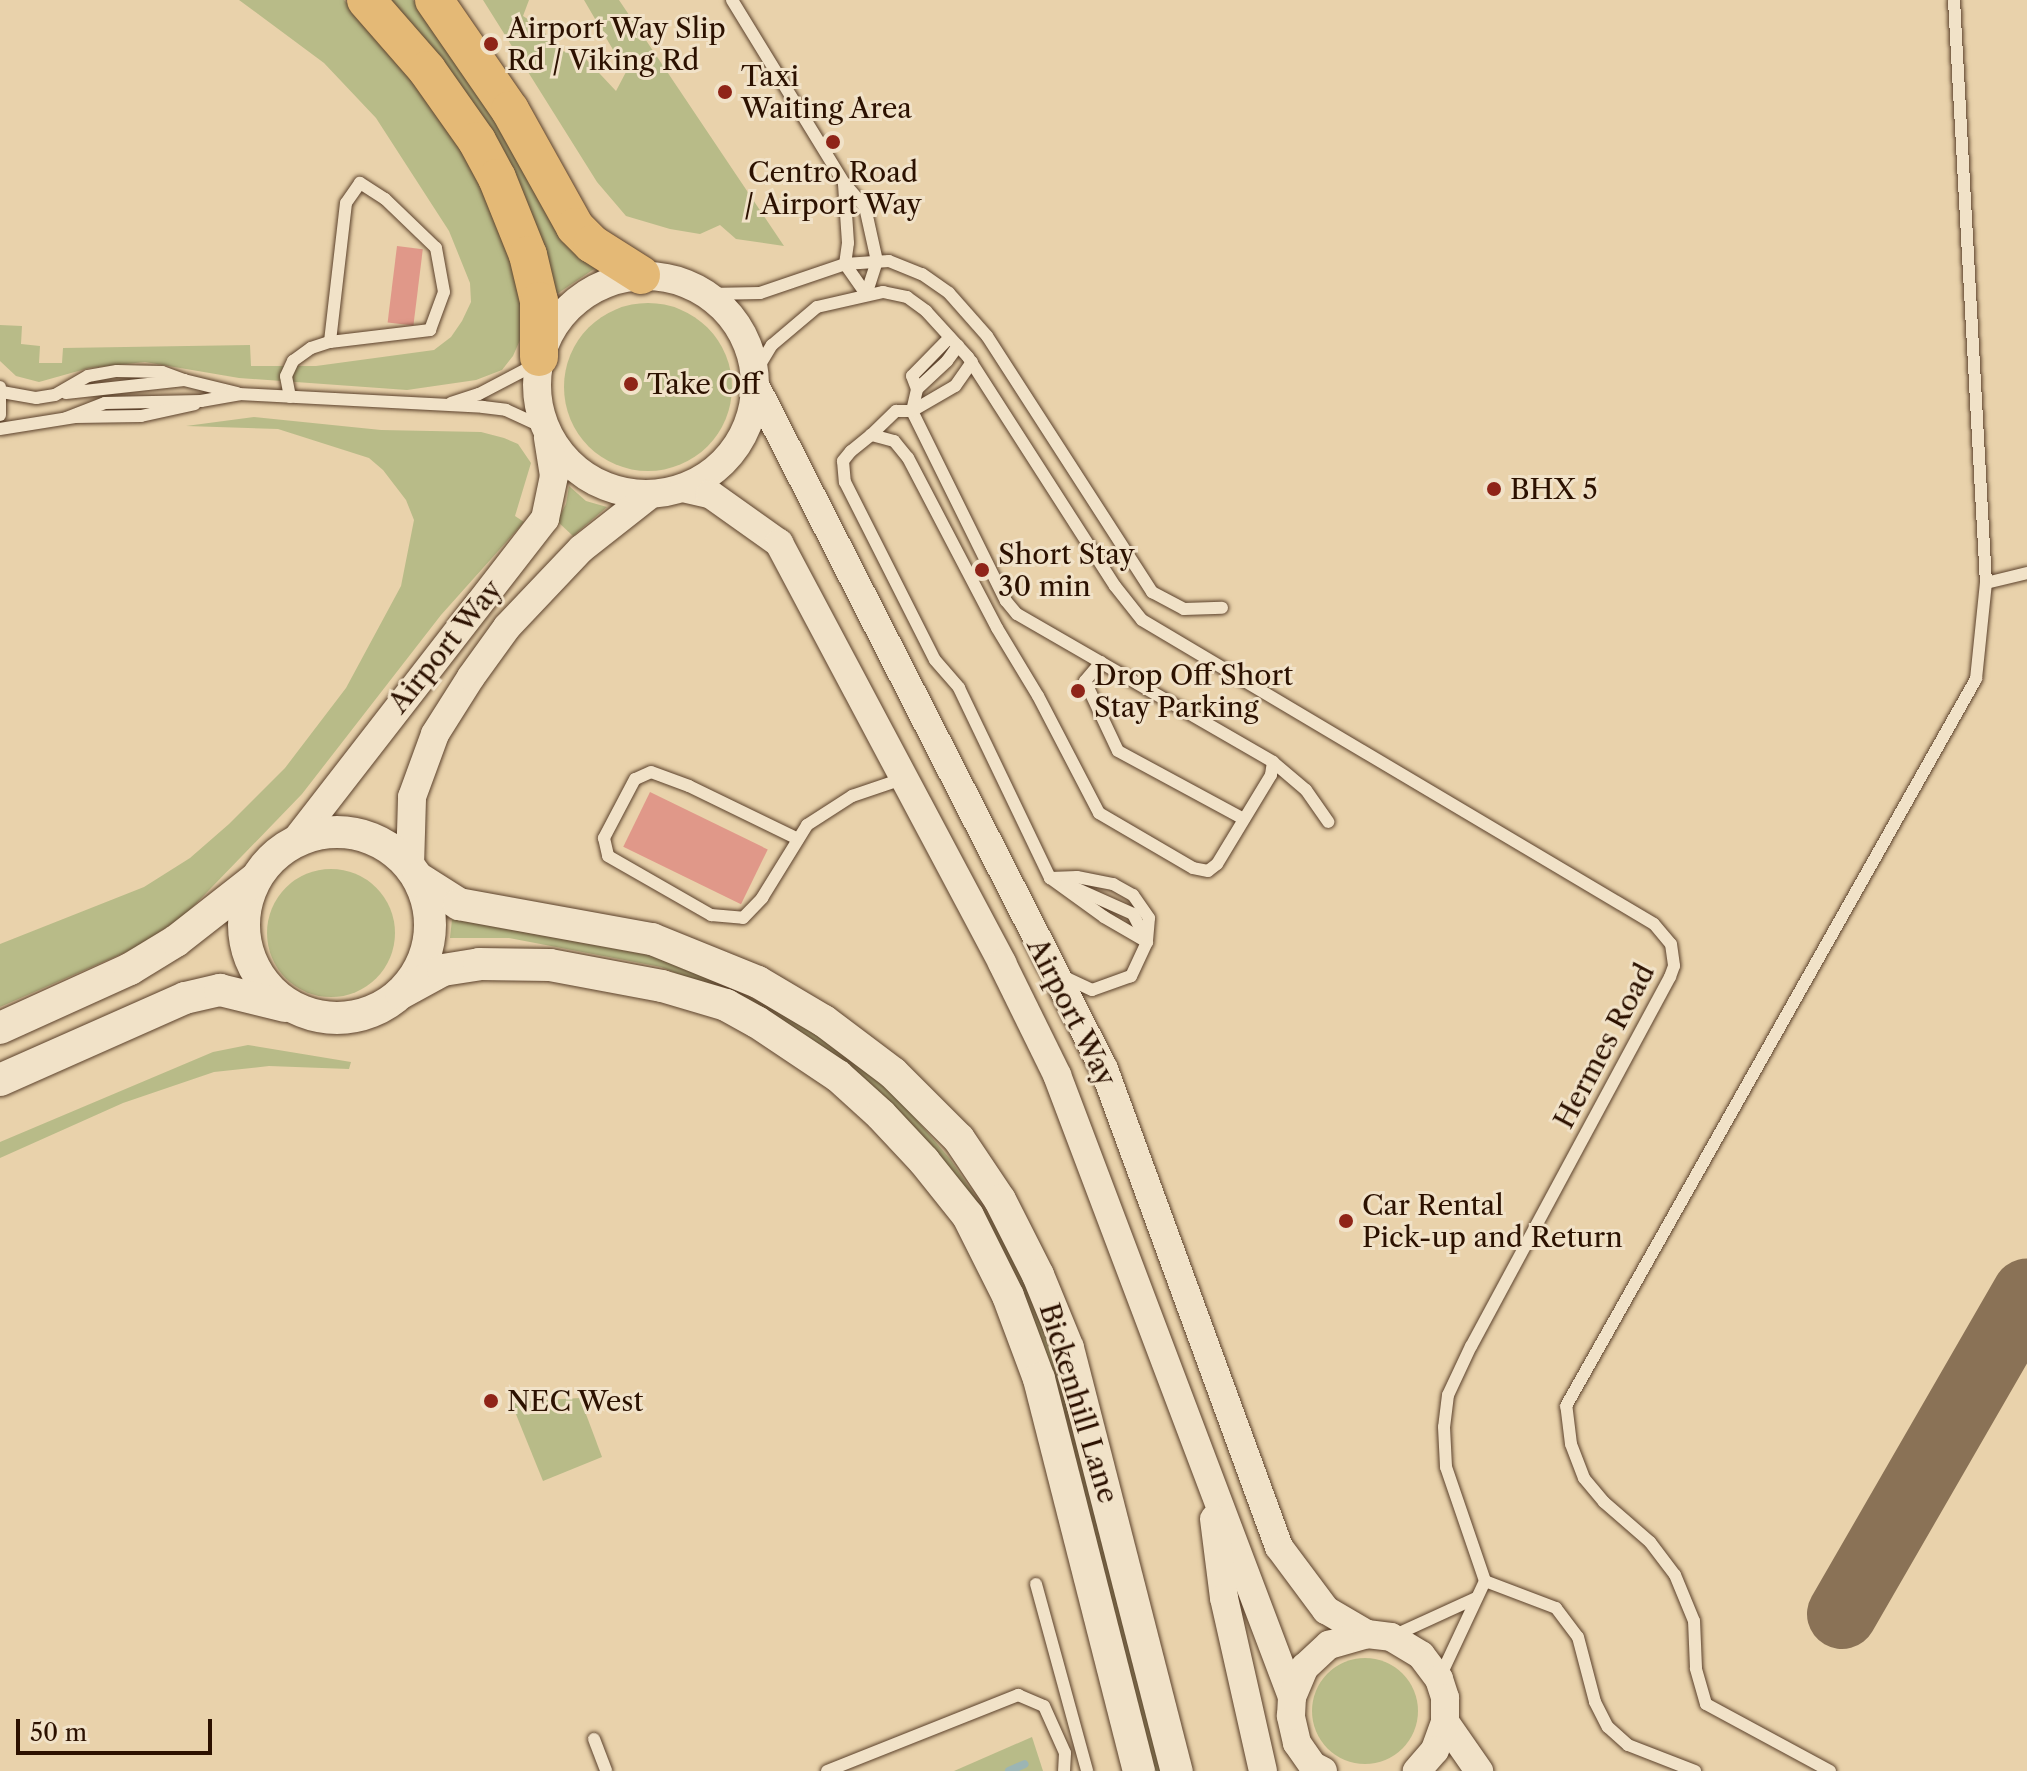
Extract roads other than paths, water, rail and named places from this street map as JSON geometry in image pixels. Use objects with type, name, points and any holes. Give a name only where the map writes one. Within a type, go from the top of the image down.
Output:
[{"type":"highway","points":[[366,0],[427,70],[477,141],[497,178],[528,255],[539,301],[539,360]]},
{"type":"highway","points":[[434,0],[510,110],[575,227],[592,244],[641,275]]},
{"type":"main road","points":[[0,1028],[142,962],[176,941],[255,879],[272,857],[295,841],[319,832],[357,834],[392,848],[414,872],[428,901],[429,938],[417,973],[401,993],[380,1008],[355,1016],[329,1018],[220,990],[185,998],[0,1080]]},
{"type":"main road","name":"Bickenhill Lane","points":[[414,872],[459,904],[652,939],[758,982],[824,1021],[893,1073],[959,1139],[1006,1212],[1038,1275],[1068,1348],[1177,1771]]},
{"type":"main road","points":[[255,879],[245,904],[243,930],[249,956],[261,980],[280,999],[303,1012]]},
{"type":"main road","name":"Bickenhill Lane","points":[[401,993],[443,970],[479,964],[550,965],[662,986],[726,1005],[757,1022],[838,1076],[881,1115],[924,1161],[968,1216],[1008,1296],[1039,1379],[1139,1771]]},
{"type":"street","points":[[641,275],[678,280],[708,294],[741,330],[755,380],[748,425],[727,458],[706,476],[683,488],[651,494],[612,489],[578,471],[546,432],[537,400],[539,360],[557,320],[574,301],[597,286],[641,275]]},
{"type":"street","name":"Airport Way","points":[[755,380],[1104,1069],[1279,1547],[1326,1610],[1421,1655],[1439,1679]]},
{"type":"street","name":"Airport Way","points":[[295,841],[545,519],[554,476],[546,432]]},
{"type":"street","name":"Airport Way","points":[[683,488],[710,494],[779,543],[905,778],[1057,1075],[1292,1697],[1291,1716],[1297,1743],[1316,1769]]},
{"type":"street","name":"Airport Way","points":[[414,872],[412,797],[435,734],[507,627],[581,549],[651,494]]},
{"type":"street","points":[[1208,1470],[1224,1598],[1263,1771]]},
{"type":"street","points":[[1292,1697],[1305,1667],[1329,1645],[1379,1635]]},
{"type":"street","points":[[1417,1771],[1435,1750],[1445,1722],[1445,1698],[1439,1679]]},
{"type":"street","points":[[1445,1722],[1479,1771]]},
{"type":"lane","points":[[732,0],[844,183],[865,207],[877,261],[866,294]]},
{"type":"lane","points":[[1830,1771],[1706,1704],[1696,1668],[1694,1621],[1675,1575],[1650,1542],[1604,1502],[1584,1478],[1571,1444],[1566,1406],[1976,679],[1986,583],[1954,0]]},
{"type":"lane","points":[[290,397],[286,376],[293,361],[311,348],[330,342],[430,330],[444,292],[436,248],[385,199],[360,183],[346,203],[330,342]]},
{"type":"lane","points":[[844,183],[848,243],[845,264],[866,294]]},
{"type":"lane","points":[[708,294],[760,293],[845,264],[877,261],[889,261],[922,274],[949,293],[987,336],[1152,592],[1184,609],[1222,608]]},
{"type":"lane","name":"Hermes Road","points":[[755,380],[772,345],[817,307],[883,292],[907,297],[972,362],[1115,586],[1142,620],[1654,924],[1671,944],[1674,966],[1670,977],[1471,1346],[1448,1395],[1444,1427],[1446,1467],[1485,1581]]},
{"type":"lane","points":[[954,341],[947,361],[917,389],[912,411],[1006,601],[1017,614],[1273,762],[1306,790],[1328,822]]},
{"type":"lane","points":[[440,406],[479,394],[539,360]]},
{"type":"lane","points":[[972,362],[955,386],[912,411],[896,411],[843,461],[845,482],[935,660],[959,688],[1050,878],[1104,917],[1147,942]]},
{"type":"lane","points":[[0,415],[1,389],[36,398],[55,395],[88,376],[117,371],[162,372],[239,394],[506,410],[546,432]]},
{"type":"lane","points":[[0,429],[66,418],[105,403],[201,401],[239,394]]},
{"type":"lane","points":[[871,435],[894,441],[908,458],[1099,813],[1193,868],[1208,871],[1217,864],[1271,775],[1273,762]]},
{"type":"lane","points":[[1986,583],[2027,573]]},
{"type":"lane","points":[[997,628],[1017,614]]},
{"type":"lane","points":[[1101,662],[1085,681],[1118,751],[1244,819]]},
{"type":"lane","points":[[798,839],[689,786],[651,772],[635,779],[604,838],[608,856],[621,864],[711,915],[743,918],[762,898],[807,825],[852,796],[905,778]]},
{"type":"lane","points":[[1050,878],[1077,877],[1113,884],[1133,895],[1149,918],[1147,942],[1131,976],[1092,990],[1052,971]]},
{"type":"lane","points":[[1439,1679],[1485,1581],[1556,1608],[1578,1637],[1595,1702],[1608,1727],[1628,1745],[1695,1771]]},
{"type":"lane","points":[[1036,1584],[1087,1771]]},
{"type":"lane","points":[[1379,1635],[1476,1598]]},
{"type":"lane","points":[[827,1771],[1018,1695],[1044,1706],[1065,1753],[1064,1771]]},
{"type":"lane","points":[[594,1739],[606,1771]]},
{"type":"waterway","points":[[1009,1771],[1025,1764]]},
{"type":"place","name":"Airport Way Slip Rd / Viking Rd","points":[[491,44]]},
{"type":"place","name":"Taxi Waiting Area","points":[[725,92]]},
{"type":"place","name":"Centro Road / Airport Way","points":[[833,142]]},
{"type":"place","name":"Take Off","points":[[631,384]]},
{"type":"place","name":"BHX 5","points":[[1494,489]]},
{"type":"place","name":"Short Stay 30 min","points":[[982,570]]},
{"type":"place","name":"Drop Off Short Stay Parking","points":[[1078,691]]},
{"type":"place","name":"Car Rental Pick-up and Return","points":[[1346,1221]]},
{"type":"place","name":"NEC West","points":[[491,1401]]}]
